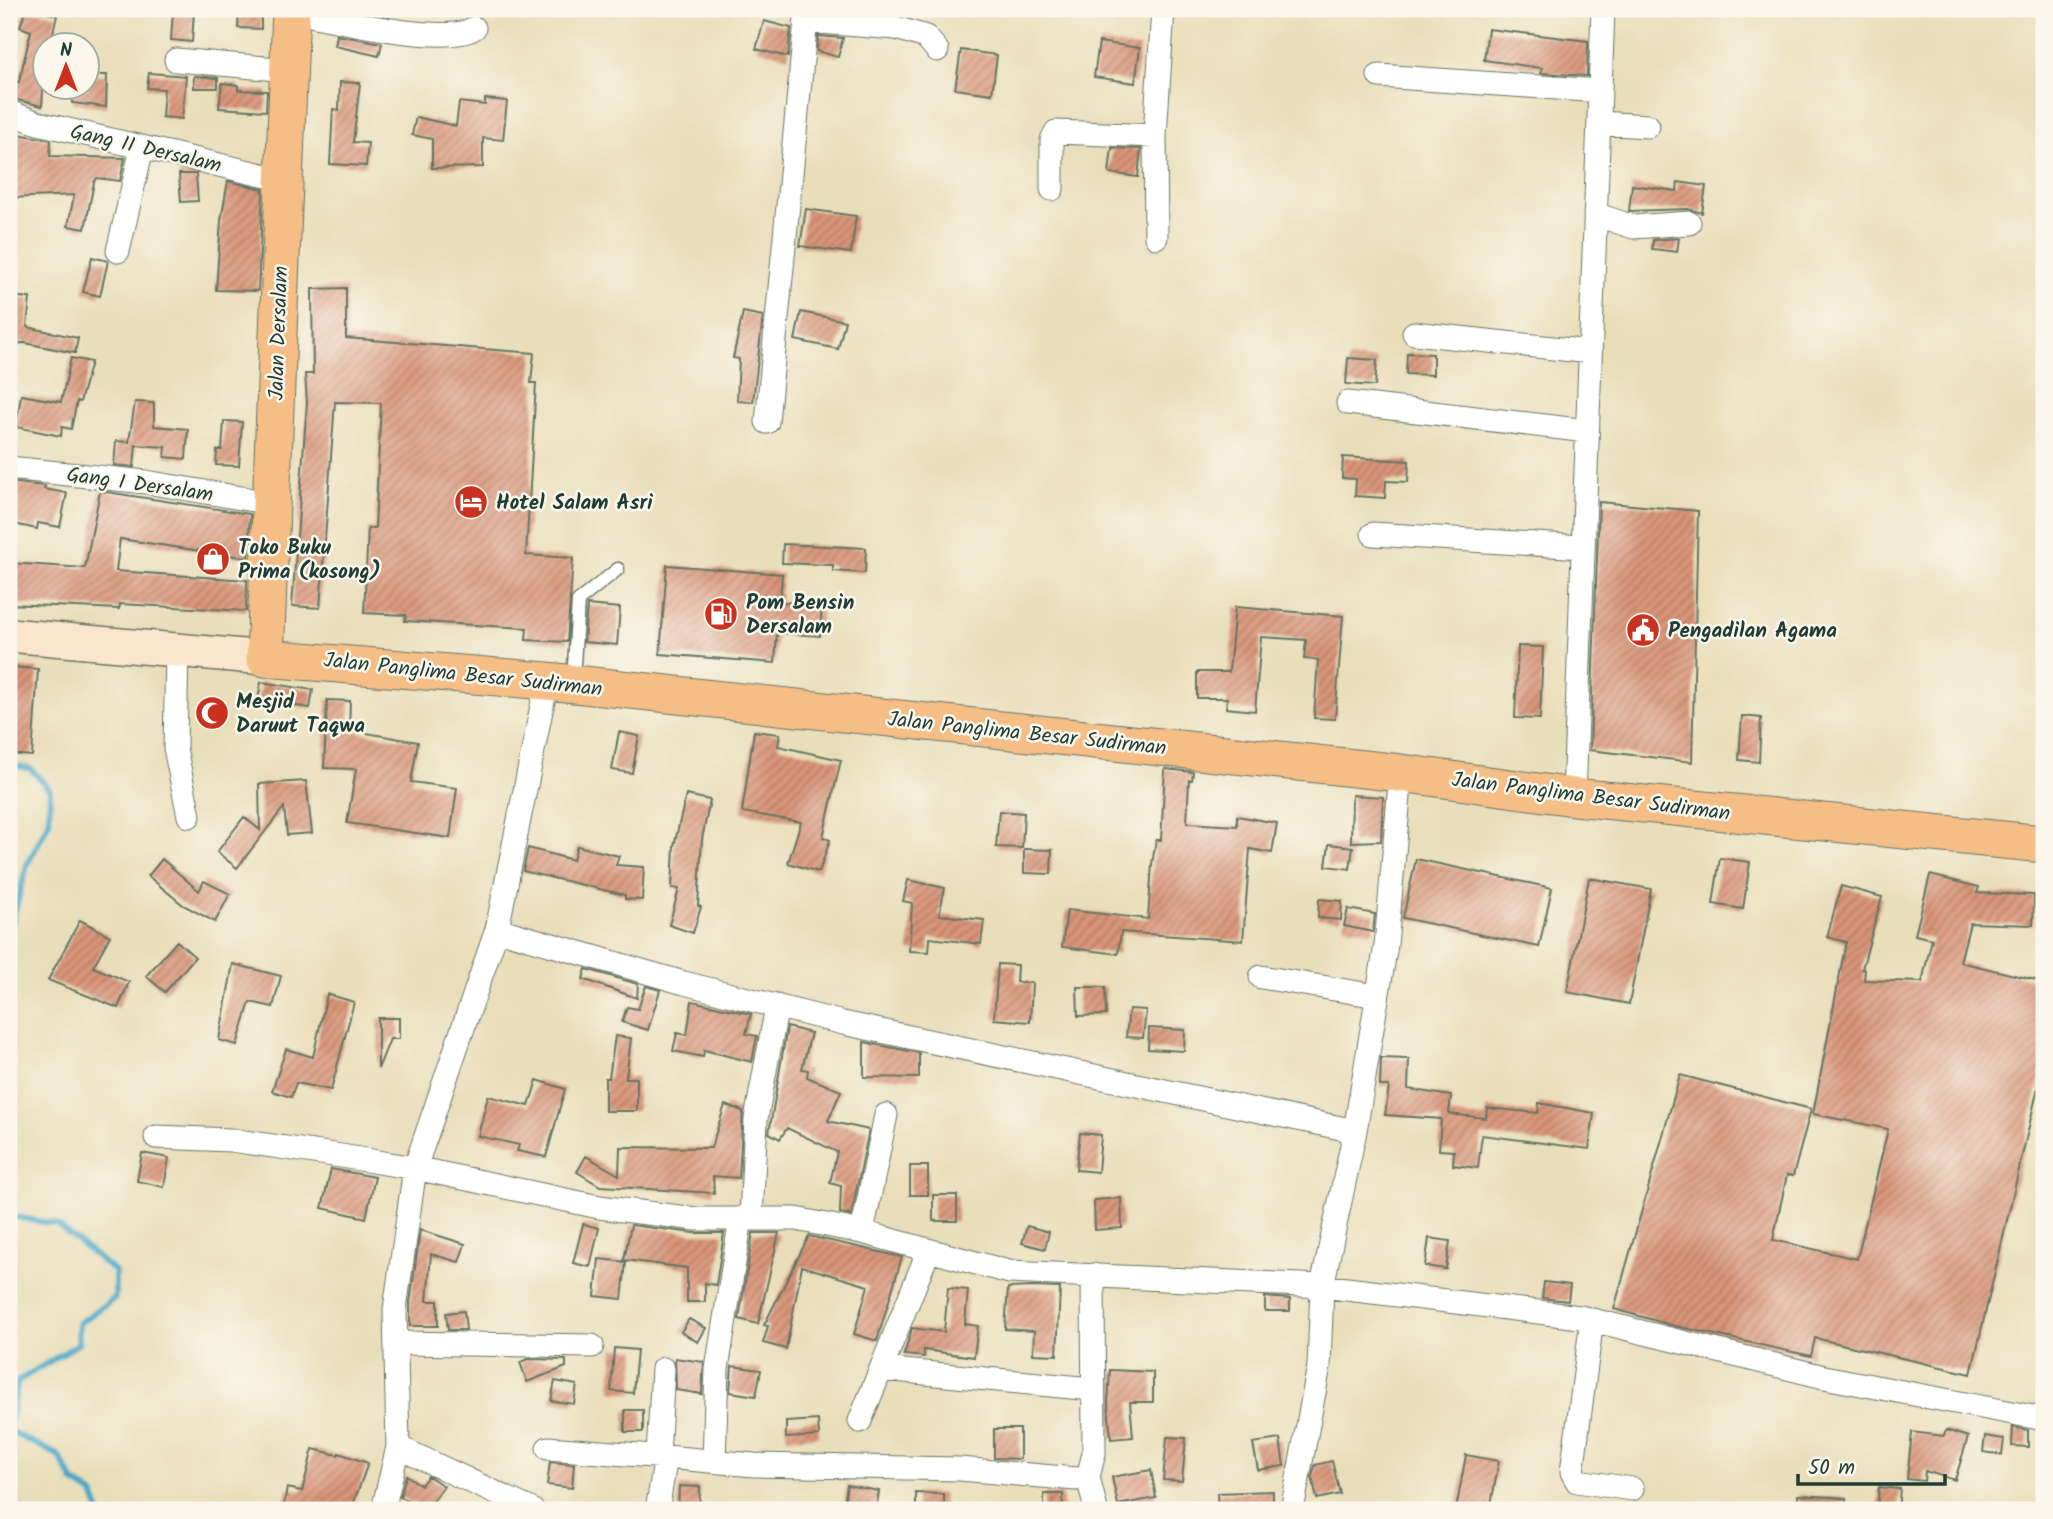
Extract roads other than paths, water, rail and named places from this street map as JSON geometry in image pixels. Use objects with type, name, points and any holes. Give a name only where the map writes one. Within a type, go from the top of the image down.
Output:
[{"type":"main road","name":"Jalan Dersalam","points":[[265,658],[291,10]]},
{"type":"main road","name":"Jalan Panglima Besar Sudirman","points":[[9,635],[560,683],[1401,773],[1574,797],[2044,844]]},
{"type":"street","points":[[1156,237],[1155,136],[1163,9]]},
{"type":"street","points":[[1574,797],[1603,9]]},
{"type":"street","points":[[291,10],[420,34],[455,35],[474,28]]},
{"type":"street","points":[[767,422],[807,15],[896,28],[926,37],[937,50]]},
{"type":"street","points":[[176,60],[288,70]]},
{"type":"street","points":[[1379,76],[1600,91]]},
{"type":"street","name":"Gang II Dersalam","points":[[9,112],[38,123],[284,180]]},
{"type":"street","points":[[1599,123],[1648,126]]},
{"type":"street","points":[[1052,189],[1052,140],[1055,132],[1155,136]]},
{"type":"street","points":[[118,251],[142,148]]},
{"type":"street","points":[[1595,214],[1633,227],[1689,223]]},
{"type":"street","points":[[1414,333],[1590,352]]},
{"type":"street","points":[[1348,403],[1587,430]]},
{"type":"street","name":"Gang I Dersalam","points":[[9,468],[146,482],[271,503]]},
{"type":"street","points":[[1373,534],[1583,547]]},
{"type":"street","points":[[177,651],[175,748],[189,816]]},
{"type":"street","points":[[383,1510],[398,1447],[395,1309],[415,1168],[497,929],[560,683]]},
{"type":"street","points":[[1292,1510],[1319,1366],[1322,1286],[1354,1131],[1386,945],[1401,773]]},
{"type":"street","points":[[497,929],[843,1023],[1354,1131]]},
{"type":"street","points":[[1261,976],[1377,996]]},
{"type":"street","points":[[714,1461],[717,1369],[746,1217],[757,1119],[777,1006]]},
{"type":"street","points":[[862,1232],[886,1115]]},
{"type":"street","points":[[156,1137],[231,1140],[415,1168],[599,1207],[696,1219],[796,1219],[862,1232],[1009,1272],[1322,1286],[1592,1320],[1824,1377],[2044,1419]]},
{"type":"street","points":[[860,1421],[928,1252]]},
{"type":"street","points":[[1093,1275],[1094,1453],[1088,1477],[1096,1510]]},
{"type":"street","points":[[1592,1320],[1572,1472],[1577,1482],[1632,1489]]},
{"type":"street","points":[[396,1343],[592,1346]]},
{"type":"street","points":[[657,1510],[662,1456],[663,1369]]},
{"type":"street","points":[[883,1369],[1092,1389]]},
{"type":"street","points":[[398,1447],[532,1510]]},
{"type":"street","points":[[548,1448],[754,1465],[960,1469],[1076,1479],[1088,1477]]},
{"type":"lane","points":[[560,683],[578,601],[618,569]]},
{"type":"waterway","points":[[9,764],[31,769],[50,790],[49,822],[27,865],[9,934]]},
{"type":"waterway","points":[[9,1216],[56,1224],[115,1272],[115,1298],[79,1323],[78,1344],[18,1381],[9,1426]]},
{"type":"waterway","points":[[9,1431],[58,1455],[74,1482],[93,1494],[99,1510]]},
{"type":"place","name":"Hotel Salam Asri","points":[[471,502]]},
{"type":"place","name":"Toko Buku Prima (kosong)","points":[[213,559]]},
{"type":"place","name":"Pom Bensin Dersalam","points":[[721,614]]},
{"type":"place","name":"Pengadilan Agama","points":[[1643,630]]},
{"type":"place","name":"Mesjid Daruut Taqwa","points":[[212,713]]}]
